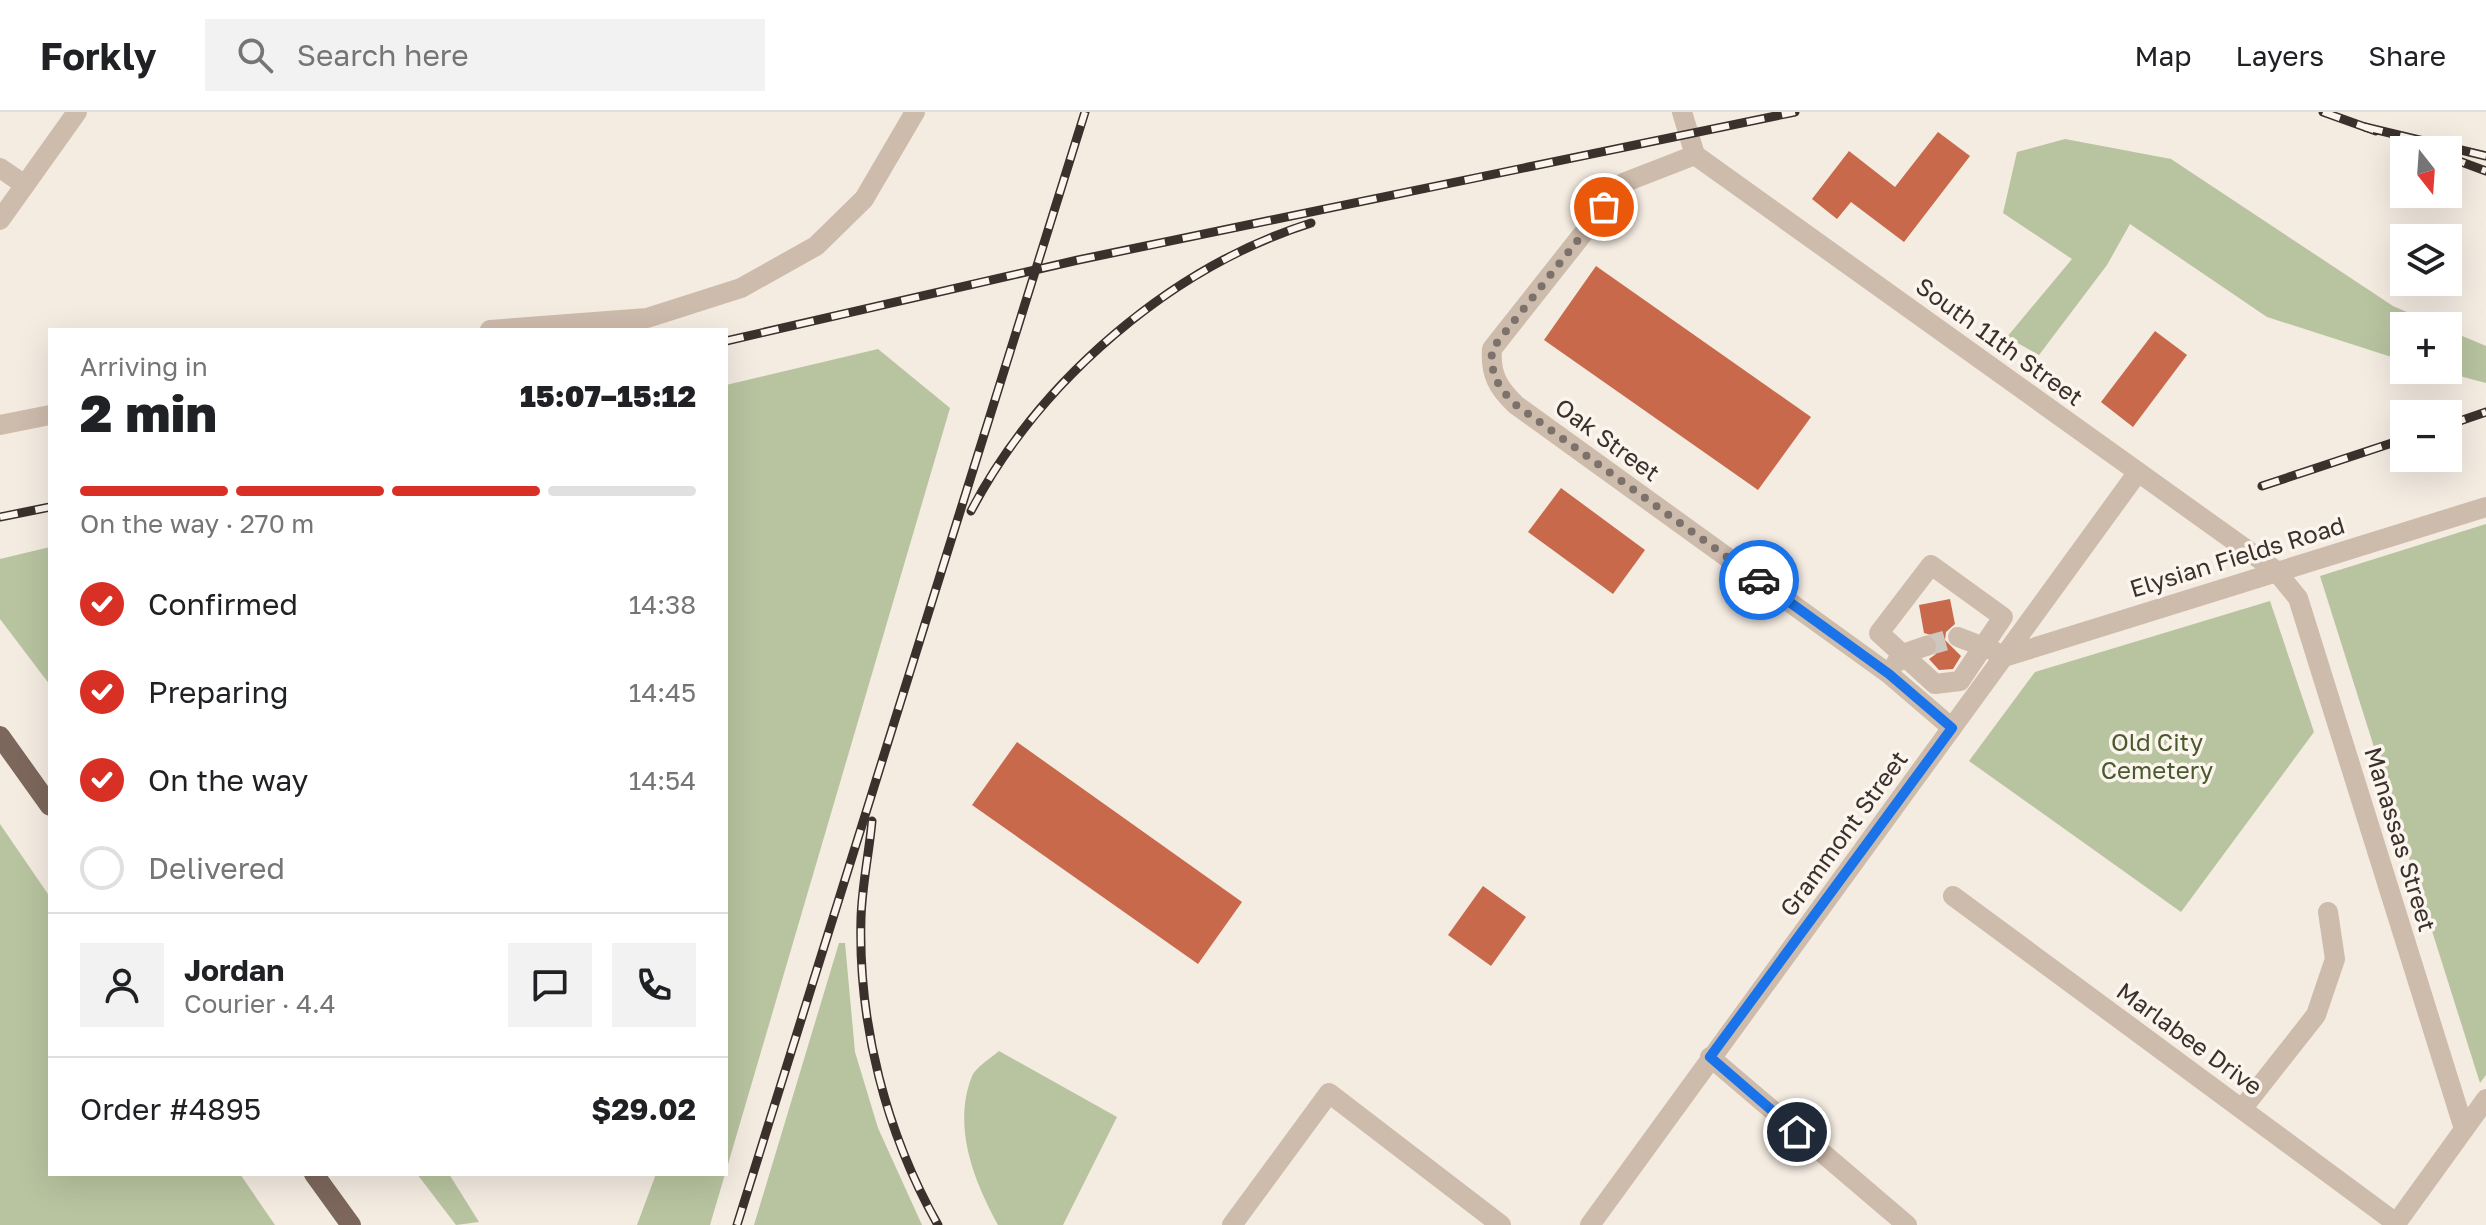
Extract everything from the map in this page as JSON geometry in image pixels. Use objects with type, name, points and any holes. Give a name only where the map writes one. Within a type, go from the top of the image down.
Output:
[{"type":"main road","points":[[0,736],[48,803]]},
{"type":"main road","points":[[315,1176],[351,1225]]},
{"type":"street","points":[[0,220],[77,112]]},
{"type":"street","points":[[516,328],[647,318],[741,288],[816,246],[864,199],[915,112]]},
{"type":"street","points":[[1682,112],[1695,155]]},
{"type":"street","name":"South 11th Street","points":[[1695,155],[2275,570]]},
{"type":"street","name":"Oak Street","points":[[1695,155],[1623,183],[1492,349],[1490,367],[1500,390],[1516,405],[1889,674],[1952,728]]},
{"type":"street","points":[[0,168],[25,185]]},
{"type":"street","points":[[0,425],[48,415]]},
{"type":"street","name":"Grammont Street","points":[[1590,1225],[2138,472]]},
{"type":"street","name":"Elysian Fields Road","points":[[2004,657],[2275,570],[2486,507]]},
{"type":"street","points":[[1931,565],[2003,617],[1985,645],[1960,681],[1935,684],[1879,633],[1931,565]]},
{"type":"street","name":"Manassas Street","points":[[2275,570],[2298,598],[2464,1129]]},
{"type":"street","points":[[1958,637],[1985,645],[2004,657]]},
{"type":"street","points":[[1889,674],[1903,654],[1926,646]]},
{"type":"street","name":"Marlabee Drive","points":[[1953,896],[2396,1224]]},
{"type":"street","points":[[2242,1109],[2316,1015],[2335,959],[2328,912]]},
{"type":"street","points":[[1710,1057],[1907,1225]]},
{"type":"street","points":[[1232,1225],[1329,1093],[1501,1225]]},
{"type":"street","points":[[2396,1224],[2485,1102]]},
{"type":"green space","points":[[2065,139],[2171,159],[2393,306],[2407,312],[2390,312],[2390,357],[2267,317],[2130,224],[2107,265],[2039,355],[2007,337],[2072,259],[2003,213],[2017,152]]},
{"type":"green space","points":[[2462,336],[2486,346],[2486,383],[2462,377]]},
{"type":"green space","points":[[878,349],[950,408],[728,1164],[728,385]]},
{"type":"green space","points":[[2486,524],[2486,1075],[2480,1083],[2320,576]]},
{"type":"green space","points":[[48,547],[48,682],[0,619],[0,559]]},
{"type":"green space","name":"Old City Cemetery","points":[[2270,601],[2314,732],[2181,912],[1969,761],[2035,672]]},
{"type":"green space","points":[[0,824],[48,894],[48,1176],[241,1176],[275,1225],[0,1225]]},
{"type":"green space","points":[[839,943],[845,943],[855,1052],[878,1128],[922,1225],[754,1225]]},
{"type":"green space","points":[[999,1051],[1117,1117],[1063,1225],[998,1225],[974,1172],[965,1134],[966,1095],[974,1073]]},
{"type":"green space","points":[[419,1176],[450,1176],[479,1222],[456,1225]]},
{"type":"green space","points":[[655,1176],[724,1176],[710,1225],[637,1225]]},
{"type":"building","points":[[1938,132],[1970,156],[1904,242],[1851,202],[1837,219],[1812,199],[1849,151],[1895,187]]},
{"type":"building","points":[[1596,266],[1811,417],[1758,490],[1544,340]]},
{"type":"building","points":[[2155,331],[2187,355],[2133,427],[2101,402]]},
{"type":"building","points":[[1561,488],[1645,550],[1613,594],[1528,532]]},
{"type":"building","points":[[1950,599],[1955,624],[1946,632],[1945,640],[1961,656],[1953,669],[1939,670],[1929,659],[1936,654],[1938,642],[1934,636],[1924,633],[1919,605]]},
{"type":"building","points":[[1017,742],[1242,902],[1198,964],[972,805]]},
{"type":"building","points":[[1483,886],[1526,917],[1491,966],[1448,935]]},
{"type":"tunnel","points":[[1926,646],[1958,637]]},
{"type":"railway","points":[[737,1225],[1085,112]]},
{"type":"railway","points":[[728,341],[1078,260],[1795,112]]},
{"type":"railway","points":[[2323,112],[2376,131]]},
{"type":"railway","points":[[2365,127],[2486,156]]},
{"type":"railway","points":[[2462,162],[2486,171]]},
{"type":"railway","points":[[971,511],[999,463],[1033,417],[1072,374],[1114,335],[1160,299],[1208,268],[1259,243],[1311,223]]},
{"type":"railway","points":[[2462,420],[2486,412]]},
{"type":"railway","points":[[2262,486],[2390,444]]},
{"type":"railway","points":[[0,517],[48,507]]},
{"type":"railway","points":[[872,821],[861,918],[864,998],[870,1037],[890,1115],[920,1190],[938,1225]]},
{"type":"way so far","points":[[1604,207],[1492,349],[1490,367],[1500,390],[1516,405],[1759,580]]},
{"type":"route","points":[[1759,580],[1889,674],[1952,728],[1710,1057],[1797,1132]]}]
